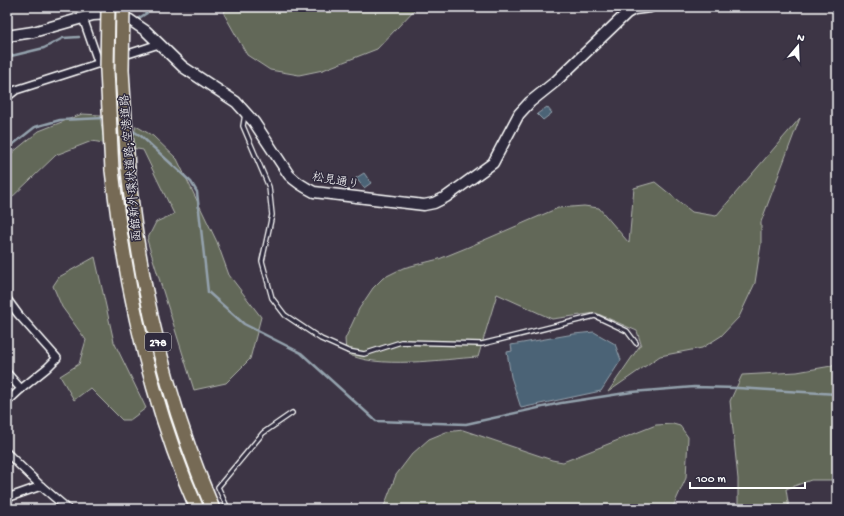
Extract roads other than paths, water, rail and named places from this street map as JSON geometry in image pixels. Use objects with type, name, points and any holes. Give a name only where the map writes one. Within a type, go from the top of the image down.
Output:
[{"type":"highway","name":"函館新外環状道路;空港道路","points":[[108,7],[107,70],[112,170],[117,217],[132,304],[148,368],[168,435],[197,509]]},
{"type":"highway","name":"函館新外環状道路;空港道路","points":[[123,7],[122,70],[128,169],[137,248],[163,365],[183,430],[213,509]]},
{"type":"street","name":"松見通り","points":[[7,36],[32,32],[93,15],[101,14],[119,16],[130,20],[146,31],[183,67],[236,102],[268,142],[289,175],[304,187],[314,192],[424,205],[434,203],[465,184],[493,162],[519,114],[530,102],[555,82],[627,13],[634,9],[650,7]]},
{"type":"street","points":[[83,18],[99,64]]},
{"type":"street","points":[[7,97],[16,90],[159,44]]},
{"type":"street","points":[[7,299],[18,314],[57,358],[7,402]]},
{"type":"street","points":[[7,373],[21,389]]},
{"type":"street","points":[[7,454],[68,509]]},
{"type":"street","points":[[7,498],[41,486]]},
{"type":"lane","points":[[245,112],[243,126],[269,187],[272,215],[262,261],[272,298],[285,314],[321,339],[348,351],[364,354],[401,342],[482,344],[595,316],[627,331],[636,343]]},
{"type":"lane","points":[[228,509],[218,488],[263,434],[292,413]]},
{"type":"water","points":[[547,107],[552,113],[543,120],[537,114]]},
{"type":"water","points":[[364,173],[371,183],[364,188],[356,178]]},
{"type":"water","points":[[594,332],[615,344],[621,360],[601,391],[521,408],[511,377],[507,352],[512,351],[511,345]]},
{"type":"waterway","points":[[139,18],[147,13]]},
{"type":"waterway","points":[[7,57],[44,48],[63,38],[79,37]]},
{"type":"waterway","points":[[7,149],[35,127],[60,120],[105,118]]},
{"type":"waterway","points":[[130,129],[141,136],[191,182],[197,192],[208,292],[244,324],[301,353],[376,421],[466,424],[561,403],[632,392],[694,387],[837,394]]}]
